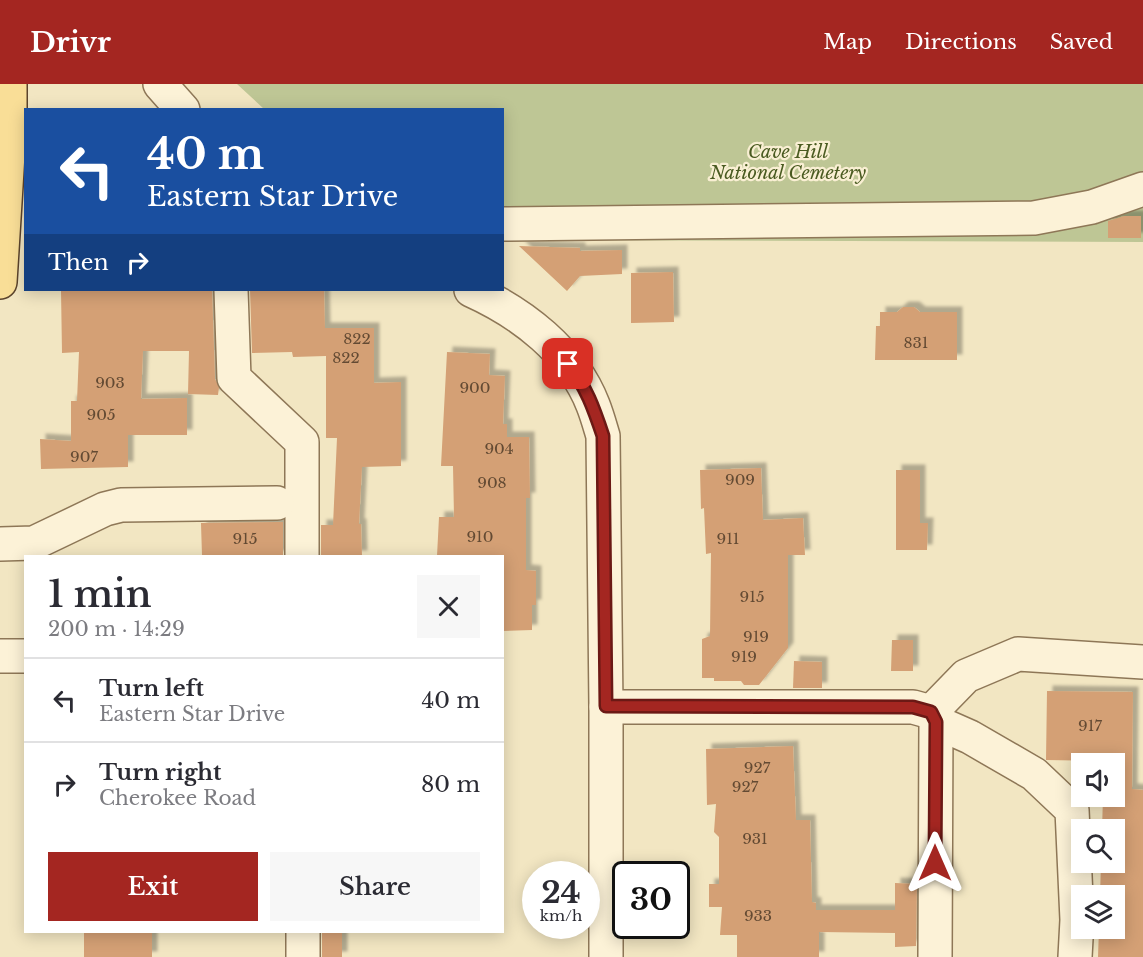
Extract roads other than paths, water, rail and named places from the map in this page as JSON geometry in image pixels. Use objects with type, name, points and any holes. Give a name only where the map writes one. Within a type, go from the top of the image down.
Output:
[{"type":"main road","points":[[0,282],[10,122],[10,84]]},
{"type":"main road","points":[[10,122],[21,84]]},
{"type":"street","points":[[160,84],[181,108]]},
{"type":"street","points":[[504,224],[1034,218],[1092,207],[1143,189]]},
{"type":"street","points":[[231,291],[234,378],[302,442],[302,555]]},
{"type":"street","points":[[474,291],[489,297],[543,334],[555,346],[581,381],[593,405],[603,436],[606,957]]},
{"type":"street","points":[[0,544],[34,543],[105,509],[121,505],[277,503]]},
{"type":"street","points":[[935,957],[934,717],[966,676],[1018,654],[1143,662]]},
{"type":"street","points":[[0,656],[24,656]]},
{"type":"street","points":[[606,706],[913,707],[934,717],[1034,774],[1072,810],[1077,920],[1076,957]]},
{"type":"street","points":[[303,933],[303,957]]},
{"type":"park label","name":"Cave Hill National Cemetery","points":[[788,162]]}]
